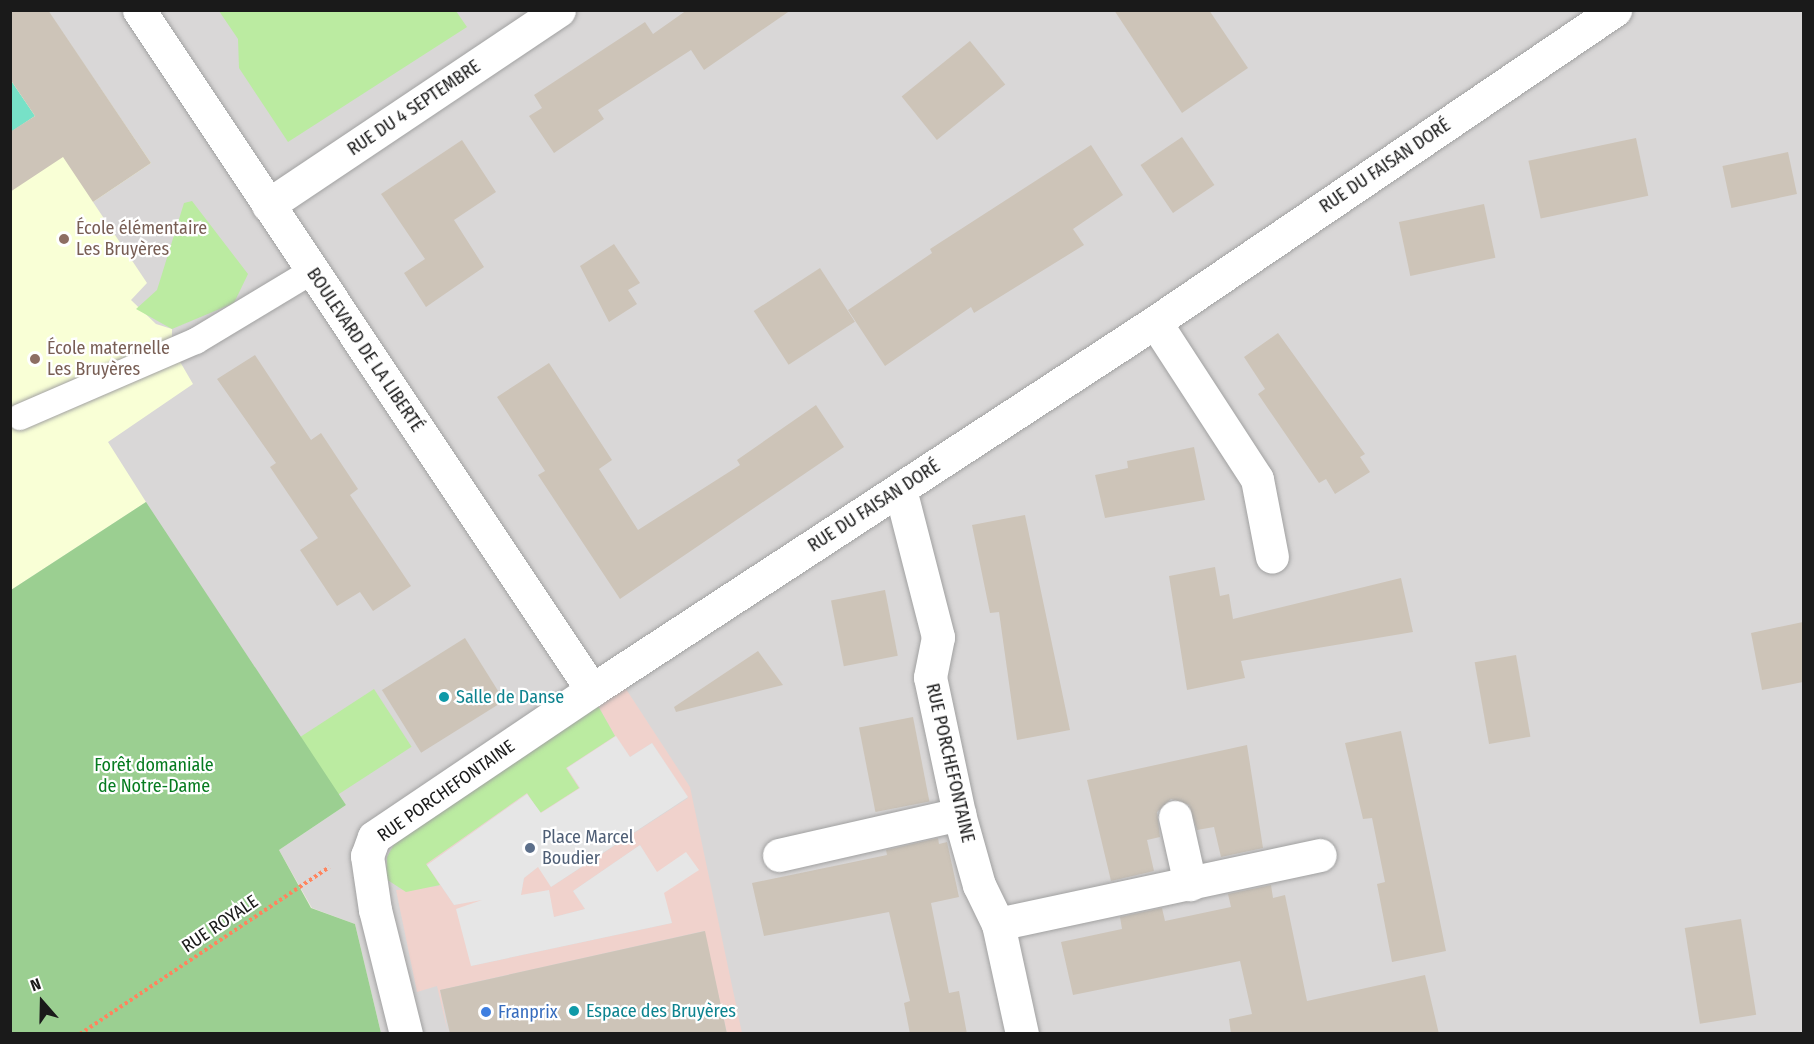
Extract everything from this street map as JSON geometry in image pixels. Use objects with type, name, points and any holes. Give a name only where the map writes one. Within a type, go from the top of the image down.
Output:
[{"type":"street","name":"BOULEVARD DE LA LIBERTÉ","points":[[139,10],[592,690]]},
{"type":"street","name":"RUE DU 4 SEPTEMBRE","points":[[268,205],[559,10]]},
{"type":"street","name":"RUE DU FAISAN DORÉ","points":[[592,690],[1155,322],[1615,10]]},
{"type":"street","points":[[1155,322],[1257,479],[1272,557]]},
{"type":"street","name":"RUE PORCHEFONTAINE","points":[[900,489],[938,637],[930,677],[960,814],[979,885],[998,924],[1022,1034]]},
{"type":"street","name":"RUE PORCHEFONTAINE","points":[[406,1034],[375,910],[368,856],[374,837],[592,690]]},
{"type":"street","points":[[779,855],[960,814]]},
{"type":"street","points":[[1175,817],[1190,884]]},
{"type":"street","points":[[998,924],[1320,855]]},
{"type":"lane","points":[[20,417],[196,342],[312,271]]},
{"type":"path","name":"RUE ROYALE","points":[[80,1034],[374,837]]},
{"type":"shaded area","points":[[11,11],[1803,11],[1803,1033],[381,1033],[355,924],[312,908],[279,850],[346,805],[145,502],[11,590]]},
{"type":"shaded area","name":"École élémentaire Les Bruyères","points":[[11,11],[48,11],[151,163],[93,202],[147,283],[131,300],[156,324],[172,329],[172,348],[193,384],[108,442],[146,502],[11,590]]},
{"type":"shaded area","points":[[624,686],[690,787],[742,1033],[727,1033],[704,931],[440,990],[448,1033],[437,986],[417,992],[396,890],[439,886],[426,864],[527,793],[579,788],[566,768],[615,736],[597,704]],"holes":[[[616,737],[630,757],[652,743],[688,798],[551,887],[539,866],[524,878],[521,895],[554,917],[585,909],[573,891],[640,845],[656,873],[672,923],[471,966],[482,899],[454,905],[427,865],[527,794],[541,813],[580,788],[567,768]]]},
{"type":"shaded area","name":"Place Marcel Boudier","points":[[616,736],[630,757],[652,743],[688,797],[551,887],[538,867],[524,878],[521,895],[549,890],[554,917],[585,909],[573,891],[640,845],[657,872],[686,852],[699,870],[664,893],[672,923],[471,966],[456,909],[482,900],[454,905],[427,865],[527,794],[541,813],[580,788],[567,768]]},
{"type":"green space","points":[[219,11],[456,11],[467,27],[288,142],[239,68],[238,39]]},
{"type":"green space","points":[[10,79],[35,116],[11,132],[10,132]]},
{"type":"green space","points":[[192,201],[248,274],[234,303],[172,329],[136,309],[157,290],[184,203]]},
{"type":"green space","name":"Forêt domaniale de Notre-Dame","points":[[146,502],[346,805],[279,850],[311,908],[355,924],[381,1033],[11,1033],[11,590]]},
{"type":"green space","points":[[374,689],[412,747],[338,795],[300,737]]},
{"type":"green space","points":[[597,704],[615,736],[566,768],[579,788],[540,813],[527,793],[426,864],[440,885],[406,892],[386,879],[387,857],[399,835]]},
{"type":"building","points":[[10,10],[48,10],[151,163],[93,202],[63,157],[10,192],[10,132],[35,116],[10,79]]},
{"type":"building","points":[[687,10],[791,10],[704,70],[691,50],[598,110],[604,119],[554,153],[529,116],[542,108],[534,95],[645,22],[653,34]]},
{"type":"building","points":[[1114,10],[1209,10],[1248,68],[1182,113]]},
{"type":"building","points":[[970,41],[1005,85],[937,140],[902,96]]},
{"type":"building","points":[[1182,137],[1214,185],[1173,213],[1141,165]]},
{"type":"building","points":[[1636,138],[1648,196],[1541,219],[1528,161]]},
{"type":"building","points":[[462,140],[496,192],[454,220],[484,267],[426,307],[404,273],[425,259],[381,194]]},
{"type":"building","points":[[1091,145],[1123,195],[1073,229],[1084,245],[974,313],[971,307],[885,366],[848,310],[932,253],[930,249]]},
{"type":"building","points":[[1788,152],[1797,194],[1731,208],[1722,166]]},
{"type":"building","points":[[1484,204],[1495,258],[1410,276],[1399,222]]},
{"type":"building","points":[[614,244],[640,283],[628,290],[637,304],[609,322],[580,266]]},
{"type":"building","points":[[820,268],[855,322],[789,365],[754,311]]},
{"type":"building","points":[[1278,333],[1365,454],[1360,457],[1370,472],[1335,494],[1326,479],[1319,483],[1258,394],[1265,389],[1244,357]]},
{"type":"building","points":[[255,355],[311,440],[321,433],[358,489],[350,495],[411,586],[373,611],[360,592],[337,606],[300,550],[318,538],[270,467],[276,463],[217,379]]},
{"type":"building","points":[[549,363],[612,460],[599,469],[638,530],[740,465],[737,460],[816,405],[844,447],[620,599],[538,475],[545,471],[497,397]]},
{"type":"building","points":[[1194,447],[1205,500],[1105,518],[1095,475],[1128,468],[1127,461]]},
{"type":"building","points":[[1025,515],[1070,730],[1017,740],[999,612],[990,613],[972,525]]},
{"type":"building","points":[[1215,567],[1220,596],[1229,594],[1233,619],[1401,578],[1413,632],[1241,661],[1245,678],[1187,690],[1169,576]]},
{"type":"building","points":[[885,590],[898,656],[844,666],[831,600]]},
{"type":"building","points":[[1803,622],[1803,682],[1762,690],[1751,633]]},
{"type":"building","name":"Salle de Danse","points":[[465,638],[504,701],[421,753],[382,690]]},
{"type":"building","points":[[758,651],[783,685],[676,712],[674,707]]},
{"type":"building","points":[[1516,655],[1530,737],[1489,744],[1475,662]]},
{"type":"building","points":[[913,717],[929,801],[875,812],[859,727]]},
{"type":"building","points":[[1401,731],[1446,951],[1392,962],[1377,884],[1385,882],[1372,818],[1363,819],[1345,743]]},
{"type":"building","points":[[1247,745],[1263,848],[1221,857],[1214,827],[1197,830],[1189,805],[1171,799],[1157,812],[1160,837],[1147,840],[1154,871],[1111,881],[1087,780]]},
{"type":"building","points":[[938,838],[939,844],[947,842],[959,897],[931,903],[949,993],[959,991],[967,1034],[910,1034],[904,1003],[910,1001],[889,912],[764,936],[752,883],[887,855],[886,850]]},
{"type":"building","points":[[1271,885],[1273,898],[1285,895],[1307,1001],[1425,975],[1439,1034],[1231,1034],[1229,1019],[1252,1014],[1240,961],[1073,995],[1061,942],[1122,929],[1120,917],[1162,908],[1165,921],[1231,907],[1228,894]]},
{"type":"building","points":[[1741,919],[1756,1015],[1700,1024],[1685,928]]},
{"type":"building","points":[[705,931],[727,1034],[450,1034],[440,990]]},
{"type":"place","name":"École élémentaire Les Bruyères","points":[[64,239]]},
{"type":"place","name":"École maternelle Les Bruyères","points":[[35,359]]},
{"type":"place","name":"Salle de Danse","points":[[444,697]]},
{"type":"place","name":"Place Marcel Boudier","points":[[530,848]]},
{"type":"place","name":"Espace des Bruyères","points":[[574,1011]]},
{"type":"place","name":"Franprix","points":[[486,1012]]}]
